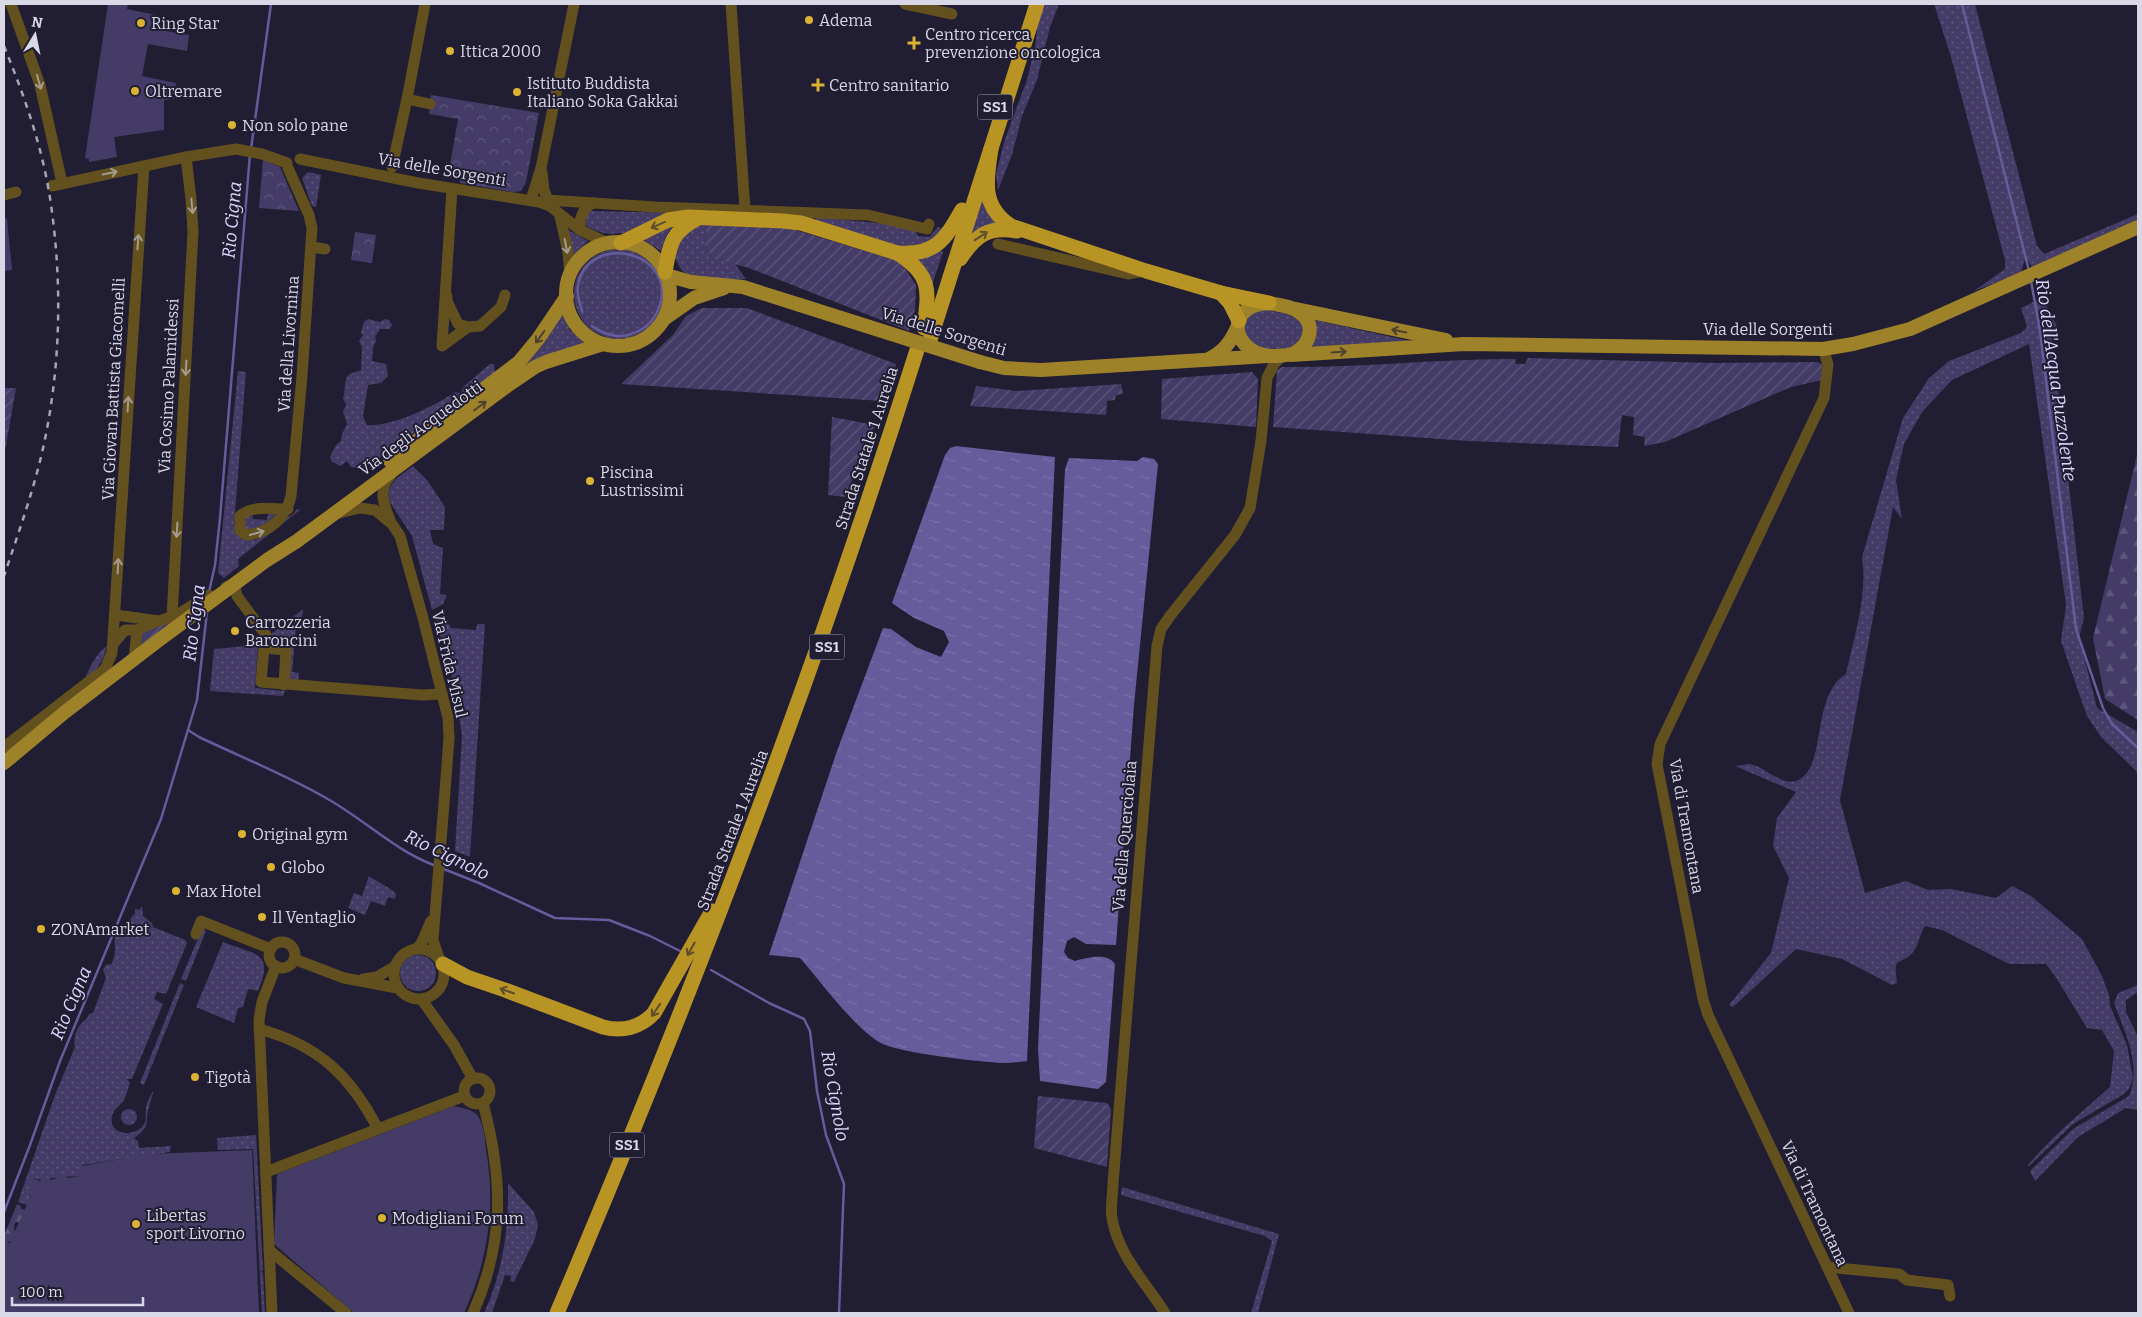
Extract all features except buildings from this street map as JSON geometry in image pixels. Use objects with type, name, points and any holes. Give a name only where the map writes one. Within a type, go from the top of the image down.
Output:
[{"type":"highway","name":"Strada Statale 1 Aurelia","points":[[711,935],[841,608],[894,452],[923,342],[962,210],[1028,4]]},
{"type":"highway","name":"Strada Statale 1 Aurelia","points":[[567,1313],[640,1140],[700,977],[711,935],[771,777],[923,342],[953,268],[1037,4]]},
{"type":"highway","points":[[991,149],[987,180],[991,204],[1002,220],[1023,232]]},
{"type":"highway","points":[[615,243],[668,220],[688,217],[782,221],[801,224],[897,253],[919,253],[936,246],[952,228],[962,210]]},
{"type":"highway","points":[[666,274],[669,249],[675,234],[698,218]]},
{"type":"highway","points":[[953,268],[971,244],[985,233],[1002,229],[1023,232],[1221,293],[1269,303]]},
{"type":"highway","points":[[897,253],[916,267],[926,282],[928,301],[923,342]]},
{"type":"highway","points":[[1221,293],[1230,303],[1238,324]]},
{"type":"highway","points":[[441,961],[467,977],[615,1030],[631,1028],[648,1019],[656,1010],[681,968],[711,935]]},
{"type":"highway","name":"Strada Statale 1 Aurelia","points":[[557,1313],[653,1082],[700,977]]},
{"type":"main road","name":"Via delle Sorgenti","points":[[666,274],[691,282],[752,289],[980,362],[1011,369],[1041,370],[1464,344],[1823,349],[1853,344],[1910,329],[2138,226]]},
{"type":"main road","points":[[615,243],[644,250],[656,259],[666,274],[670,294],[668,308],[663,320],[652,334],[637,342],[620,346],[603,344],[588,337],[577,326],[570,311],[567,296],[570,276],[576,264],[597,248],[615,243]]},
{"type":"main road","name":"Via delle Sorgenti","points":[[663,320],[694,298],[711,291],[735,286]]},
{"type":"main road","name":"Via degli Acquedotti","points":[[267,560],[292,535],[519,362],[538,339],[567,296]]},
{"type":"main road","name":"Via delle Sorgenti","points":[[1208,359],[1222,352],[1231,342],[1241,315],[1252,305],[1269,303],[1464,344]]},
{"type":"main road","points":[[1287,355],[1307,343],[1310,332],[1309,322],[1301,312],[1293,308]]},
{"type":"main road","name":"Via delle Sorgenti","points":[[1238,324],[1238,335],[1246,347],[1268,356]]},
{"type":"main road","name":"Via degli Acquedotti","points":[[4,762],[65,712],[134,660],[199,606],[297,542],[535,367],[560,356],[603,344]]},
{"type":"street","points":[[11,4],[35,70],[57,185],[186,157],[231,150],[262,154],[287,165],[293,172],[300,165]]},
{"type":"street","points":[[392,167],[426,4]]},
{"type":"street","points":[[531,200],[541,168],[574,4]]},
{"type":"street","points":[[731,4],[745,210]]},
{"type":"street","points":[[905,4],[952,14]]},
{"type":"street","points":[[406,99],[430,104]]},
{"type":"street","name":"Via Cosimo Palamidessi","points":[[172,617],[193,232],[186,157]]},
{"type":"street","name":"Via delle Sorgenti","points":[[300,165],[313,163],[452,189],[548,203],[593,203],[868,215],[928,229],[929,224]]},
{"type":"street","name":"Via della Livornina","points":[[287,165],[309,215],[312,228],[295,456],[288,509]]},
{"type":"street","points":[[296,183],[300,165]]},
{"type":"street","name":"Via Giovan Battista Giacomelli","points":[[116,615],[144,166]]},
{"type":"street","points":[[541,168],[548,203]]},
{"type":"street","points":[[452,189],[447,301],[458,324],[468,327],[480,326],[501,307],[505,294]]},
{"type":"street","points":[[4,194],[16,192]]},
{"type":"street","name":"Via delle Sorgenti","points":[[548,203],[560,216],[580,230],[615,243]]},
{"type":"street","points":[[580,230],[583,210],[593,203]]},
{"type":"street","points":[[560,216],[568,252],[570,276]]},
{"type":"street","points":[[998,244],[1128,274],[1146,271]]},
{"type":"street","points":[[312,247],[325,249]]},
{"type":"street","points":[[447,289],[442,346],[468,327]]},
{"type":"street","name":"Via di Tramontana","points":[[1823,349],[1828,364],[1824,398],[1660,744],[1657,764],[1703,999],[1708,1015],[1849,1313]]},
{"type":"street","points":[[1266,378],[1274,364],[1287,355]]},
{"type":"street","points":[[1248,357],[1260,365],[1266,378]]},
{"type":"street","name":"Via della Querciolaia","points":[[1164,1313],[1130,1262],[1118,1240],[1112,1217],[1113,1183],[1153,676],[1161,629],[1205,571],[1235,536],[1250,508],[1256,483],[1266,378]]},
{"type":"street","name":"Via Frida Misul","points":[[399,466],[386,480],[383,487],[384,506],[402,542],[442,694],[449,729],[433,940],[441,961]]},
{"type":"street","name":"Via Frida Misul","points":[[330,516],[354,508],[368,508],[381,514],[392,524]]},
{"type":"street","points":[[234,584],[237,596],[266,635]]},
{"type":"street","name":"Via degli Acquedotti","points":[[114,644],[123,631],[137,630],[199,606]]},
{"type":"street","points":[[4,747],[105,669],[110,661],[114,644],[116,615]]},
{"type":"street","name":"Via degli Acquedotti","points":[[116,615],[159,620]]},
{"type":"street","points":[[134,660],[137,630]]},
{"type":"street","points":[[284,685],[422,696],[442,694]]},
{"type":"street","name":"Via Frida Misul","points":[[416,948],[421,944],[428,930],[436,907]]},
{"type":"street","points":[[196,934],[201,922],[271,949]]},
{"type":"street","points":[[278,943],[285,943],[293,949],[294,959],[287,967],[276,966],[270,961],[271,949],[278,943]]},
{"type":"street","points":[[357,980],[377,977],[394,967],[402,954],[416,948],[432,952],[441,961],[444,980],[441,987],[430,997],[422,1000],[408,997],[397,988],[394,981],[394,967]]},
{"type":"street","points":[[294,959],[332,974],[397,988]]},
{"type":"street","points":[[272,1313],[259,1012],[276,966]]},
{"type":"street","points":[[422,1000],[454,1045],[473,1079]]},
{"type":"street","points":[[259,1029],[296,1042],[315,1053],[339,1071],[367,1108],[378,1129]]},
{"type":"street","points":[[473,1079],[482,1080],[489,1086],[489,1096],[483,1103],[472,1104],[464,1096],[466,1083],[473,1079]]},
{"type":"street","points":[[266,1172],[464,1096]]},
{"type":"street","points":[[473,1313],[485,1281],[491,1257],[496,1232],[498,1197],[496,1161],[483,1103]]},
{"type":"street","points":[[269,1250],[346,1313]]},
{"type":"street","points":[[1827,1267],[1898,1274],[1907,1280],[1948,1285],[1950,1296]]},
{"type":"green space","name":"Oltremare","points":[[108,4],[128,4],[127,9],[156,15],[154,29],[189,35],[187,51],[148,44],[142,76],[176,83],[174,99],[164,100],[164,130],[114,137],[117,157],[89,162],[89,159],[85,158]]},
{"type":"green space","points":[[1045,4],[1059,4],[1050,27],[1037,80],[1022,116],[1012,155],[998,190],[996,174],[1005,139],[1027,80],[1036,42],[1038,19]]},
{"type":"green space","points":[[1934,4],[1975,4],[2037,246],[2044,254],[2138,214],[2138,219],[2032,267],[2027,259],[2024,261],[2021,273],[1974,291],[2005,269],[2005,260],[1951,57]]},
{"type":"green space","points":[[431,95],[539,113],[526,182],[521,191],[513,192],[460,183],[460,179],[448,177],[458,119],[429,114]]},
{"type":"green space","points":[[263,160],[280,167],[299,211],[259,208]]},
{"type":"green space","points":[[308,172],[321,175],[316,207],[312,206],[302,178]]},
{"type":"green space","points":[[981,198],[1000,224],[974,233],[971,228]]},
{"type":"green space","points":[[587,212],[681,213],[633,231],[609,234],[585,225]]},
{"type":"green space","points":[[816,217],[887,224],[915,230],[918,236],[929,237],[938,227],[946,229],[932,243],[897,249],[816,221]]},
{"type":"green space","points":[[7,218],[12,270],[4,271],[4,219]]},
{"type":"green space","points":[[678,222],[667,235],[661,251],[641,238]]},
{"type":"green space","points":[[706,224],[705,245],[711,258],[735,264],[746,279],[716,280],[693,277],[681,269],[675,255],[678,243],[687,233]]},
{"type":"green space","points":[[706,224],[789,228],[901,262],[916,285],[915,310],[909,331],[749,268],[711,258],[705,245]]},
{"type":"green space","points":[[566,229],[588,241],[574,254]]},
{"type":"green space","points":[[355,232],[376,235],[372,263],[351,260]]},
{"type":"green space","points":[[619,249],[636,253],[651,262],[660,277],[664,294],[660,311],[651,326],[636,335],[619,339],[602,335],[587,326],[578,311],[574,294],[578,277],[587,262],[602,253]]},
{"type":"green space","points":[[939,249],[943,252],[932,285],[916,259]]},
{"type":"green space","points":[[2042,298],[2057,326],[2051,328],[2084,618],[2079,637],[2097,708],[2138,732],[2138,775],[2101,737],[2087,716],[2061,641],[2066,605],[2029,344],[1952,380],[1922,412],[1904,444],[1896,480],[1902,519],[1893,507],[1840,800],[1865,893],[1906,881],[1928,890],[1951,889],[1996,898],[2012,886],[2031,896],[2082,939],[2102,976],[2109,995],[2110,1006],[2127,1045],[2133,1078],[2129,1089],[2124,1094],[2073,1124],[2028,1167],[2057,1134],[2110,1087],[2114,1051],[2102,1030],[2087,1028],[2046,964],[2009,964],[1942,930],[1925,926],[1913,952],[1897,964],[1897,983],[1892,985],[1842,959],[1796,949],[1733,1007],[1729,1005],[1771,953],[1789,878],[1773,846],[1777,818],[1796,792],[1735,766],[1750,764],[1788,781],[1800,779],[1808,771],[1814,759],[1823,712],[1828,697],[1835,684],[1846,674],[1862,601],[1862,557],[1903,418],[1929,378],[1949,361],[2021,333],[2027,327],[2021,308]]},
{"type":"green space","points":[[702,308],[747,308],[896,364],[886,398],[882,401],[621,384],[673,335],[686,316]]},
{"type":"green space","points":[[1260,309],[1284,313],[1297,319],[1302,324],[1304,339],[1291,347],[1277,350],[1264,349],[1249,344],[1242,329],[1246,317]]},
{"type":"green space","points":[[561,312],[570,330],[585,344],[548,355],[531,362],[515,372]]},
{"type":"green space","points":[[368,319],[380,322],[385,319],[389,320],[392,325],[390,329],[380,329],[375,337],[372,361],[386,364],[388,376],[381,383],[368,385],[363,416],[367,425],[377,425],[401,419],[425,409],[455,392],[461,393],[464,386],[490,364],[494,364],[495,373],[367,467],[361,469],[351,467],[347,461],[340,466],[331,461],[330,457],[336,445],[341,441],[347,424],[343,411],[346,405],[343,398],[345,382],[350,374],[361,370],[362,347],[359,341],[363,335],[361,332],[364,322]]},
{"type":"green space","points":[[1314,320],[1410,341],[1312,347],[1316,337]]},
{"type":"green space","points":[[1528,358],[1714,363],[1817,362],[1822,364],[1824,373],[1822,380],[1791,387],[1665,442],[1644,446],[1645,437],[1633,435],[1634,417],[1622,415],[1618,447],[1468,441],[1273,427],[1277,370],[1282,367],[1515,359],[1516,364],[1525,364]]},
{"type":"green space","points":[[238,371],[246,372],[234,525],[241,536],[256,540],[293,514],[297,509],[300,510],[238,559],[239,566],[224,578],[218,573]]},
{"type":"green space","points":[[1252,372],[1258,379],[1256,427],[1161,419],[1162,379]]},
{"type":"green space","points":[[1121,384],[1123,394],[1116,395],[1115,400],[1107,401],[1106,415],[970,406],[976,386],[1017,391]]},
{"type":"green space","points":[[4,388],[16,388],[4,457]]},
{"type":"green space","points":[[832,417],[875,425],[845,497],[828,495]]},
{"type":"green space","points":[[2138,451],[2138,720],[2105,699],[2093,638]]},
{"type":"green space","points":[[413,466],[427,480],[445,507],[444,530],[430,530],[433,544],[443,548],[440,594],[447,595],[443,604],[432,610],[412,536],[389,501],[390,489],[395,480]]},
{"type":"green space","points":[[252,514],[253,519],[267,520],[268,514],[276,514],[259,531],[244,529],[245,516]]},
{"type":"green space","points":[[303,609],[302,617],[297,617],[292,672],[299,673],[298,682],[288,681],[291,645],[266,643],[265,639]]},
{"type":"green space","points":[[439,618],[446,619],[451,628],[476,630],[477,624],[485,624],[470,857],[455,851],[462,736],[455,688],[436,620]]},
{"type":"green space","points":[[172,622],[138,650],[139,632]]},
{"type":"green space","points":[[258,645],[255,688],[285,691],[283,696],[210,691],[214,649]]},
{"type":"green space","points":[[107,646],[99,665],[85,679],[97,656]]},
{"type":"green space","points":[[369,876],[396,894],[395,899],[388,897],[385,906],[371,901],[365,915],[348,908],[354,893],[362,896]]},
{"type":"green space","points":[[142,906],[143,916],[152,923],[153,927],[185,940],[187,943],[166,994],[157,992],[154,999],[163,1004],[132,1079],[127,1079],[130,1083],[126,1096],[114,1111],[112,1123],[114,1128],[124,1133],[140,1128],[145,1122],[147,1104],[153,1091],[145,1127],[134,1138],[138,1141],[139,1148],[171,1146],[170,1152],[82,1165],[83,1176],[34,1178],[33,1191],[27,1205],[18,1202],[55,1095],[75,1047],[75,1034],[89,1014],[93,1013],[106,978],[103,970],[106,965],[112,964],[115,953],[116,933],[125,926],[130,931],[132,925],[130,922],[135,914],[135,909],[139,910]]},
{"type":"green space","points":[[204,928],[206,931],[186,981],[181,979]]},
{"type":"green space","points":[[223,942],[258,956],[263,961],[264,968],[263,978],[258,991],[248,989],[243,1007],[238,1008],[234,1023],[196,1007]]},
{"type":"green space","points":[[418,955],[425,956],[431,960],[435,966],[435,980],[431,986],[425,990],[418,991],[411,990],[405,986],[401,980],[400,973],[401,966],[405,960],[411,956]]},
{"type":"green space","points":[[180,983],[184,985],[144,1085],[140,1083]]},
{"type":"green space","points":[[2138,985],[2138,992],[2126,1000],[2126,1012],[2138,1037],[2138,1110],[2126,1108],[2078,1137],[2035,1181],[2030,1171],[2073,1129],[2129,1096],[2133,1084],[2133,1061],[2127,1037],[2114,1003],[2118,993]]},
{"type":"green space","points":[[1038,1096],[1107,1103],[1111,1109],[1107,1167],[1034,1148]]},
{"type":"green space","name":"Modigliani Forum","points":[[454,1106],[467,1109],[478,1116],[485,1137],[489,1171],[490,1212],[488,1233],[479,1273],[464,1313],[354,1313],[274,1244],[277,1174]]},
{"type":"green space","points":[[129,1109],[137,1117],[129,1125],[121,1117]]},
{"type":"green space","points":[[256,1135],[263,1270],[261,1271],[263,1274],[265,1313],[262,1313],[253,1149],[218,1150],[217,1138]]},
{"type":"green space","name":"Libertas sport Livorno","points":[[252,1150],[259,1313],[4,1313],[4,1256],[33,1191],[31,1186],[33,1178],[40,1181],[43,1175],[51,1180],[57,1178],[61,1172],[68,1178],[82,1176],[82,1166],[149,1154]]},
{"type":"green space","points":[[508,1183],[534,1212],[538,1224],[535,1239],[514,1282],[510,1281],[511,1276],[505,1275],[492,1313],[484,1313],[496,1282],[504,1250]]},
{"type":"green space","points":[[1122,1187],[1279,1234],[1258,1313],[1251,1313],[1272,1241],[1265,1236],[1121,1195]]},
{"type":"green space","points":[[17,1204],[21,1206],[21,1209],[26,1210],[19,1223],[16,1222],[14,1225],[13,1241],[8,1242],[13,1247],[4,1308],[4,1236]]},
{"type":"water","points":[[956,446],[1055,457],[1027,1061],[993,1062],[939,1056],[888,1046],[869,1035],[848,1015],[800,958],[769,955],[837,751],[883,628],[891,629],[916,647],[941,657],[949,642],[944,631],[914,618],[892,603],[945,455],[950,448]]},
{"type":"water","points":[[1143,457],[1154,459],[1158,464],[1134,705],[1116,945],[1086,944],[1074,937],[1067,941],[1064,952],[1068,958],[1075,961],[1090,957],[1102,957],[1111,960],[1115,964],[1106,1082],[1098,1089],[1040,1081],[1038,1049],[1065,469],[1069,458],[1137,461]]},
{"type":"waterway","name":"Rio Cigna","points":[[251,149],[271,4]]},
{"type":"waterway","name":"Rio dell'Acqua Puzzolente","points":[[1962,4],[2029,271]]},
{"type":"waterway","name":"Rio Cigna","points":[[209,592],[215,565],[220,518],[250,154]]},
{"type":"waterway","points":[[582,311],[578,295],[578,285],[585,268],[597,258],[613,254],[629,254],[644,261],[655,271],[661,286],[660,305],[655,316],[648,324],[633,333],[618,336],[605,333],[592,326]]},
{"type":"waterway","name":"Rio dell'Acqua Puzzolente","points":[[2031,281],[2040,331],[2076,629],[2103,708],[2112,724],[2138,748]]},
{"type":"waterway","name":"Rio Cigna","points":[[4,1212],[60,1061],[161,819],[197,700],[207,612]]},
{"type":"waterway","name":"Rio Cignolo","points":[[188,730],[311,790],[340,806],[407,852],[436,866]]},
{"type":"waterway","name":"Rio Cignolo","points":[[441,868],[479,883],[555,918],[609,920],[650,936],[682,952]]},
{"type":"waterway","name":"Rio Cignolo","points":[[711,970],[769,1003],[804,1019],[810,1031],[817,1091],[826,1135],[844,1184],[839,1313]]},
{"type":"railway","points":[[4,46],[32,121],[47,179],[54,230],[58,295],[56,361],[48,425],[33,487],[4,576]]},
{"type":"place","name":"Adema","points":[[809,20]]},
{"type":"place","name":"Ring Star","points":[[141,23]]},
{"type":"place","name":"Centro ricerca prevenzione oncologica","points":[[914,43]]},
{"type":"place","name":"Ittica 2000","points":[[450,51]]},
{"type":"place","name":"Centro sanitario","points":[[818,85]]},
{"type":"place","name":"Oltremare","points":[[135,91]]},
{"type":"place","name":"Istituto Buddista Italiano Soka Gakkai","points":[[517,92]]},
{"type":"place","name":"Non solo pane","points":[[232,125]]},
{"type":"place","name":"Piscina Lustrissimi","points":[[590,481]]},
{"type":"place","name":"Carrozzeria Baroncini","points":[[235,631]]},
{"type":"place","name":"Original gym","points":[[242,834]]},
{"type":"place","name":"Globo","points":[[271,867]]},
{"type":"place","name":"Max Hotel","points":[[176,891]]},
{"type":"place","name":"Il Ventaglio","points":[[262,917]]},
{"type":"place","name":"ZONAmarket","points":[[41,929]]},
{"type":"place","name":"Tigotà","points":[[195,1077]]},
{"type":"place","name":"Modigliani Forum","points":[[382,1218]]},
{"type":"place","name":"Libertas sport Livorno","points":[[136,1224]]}]
